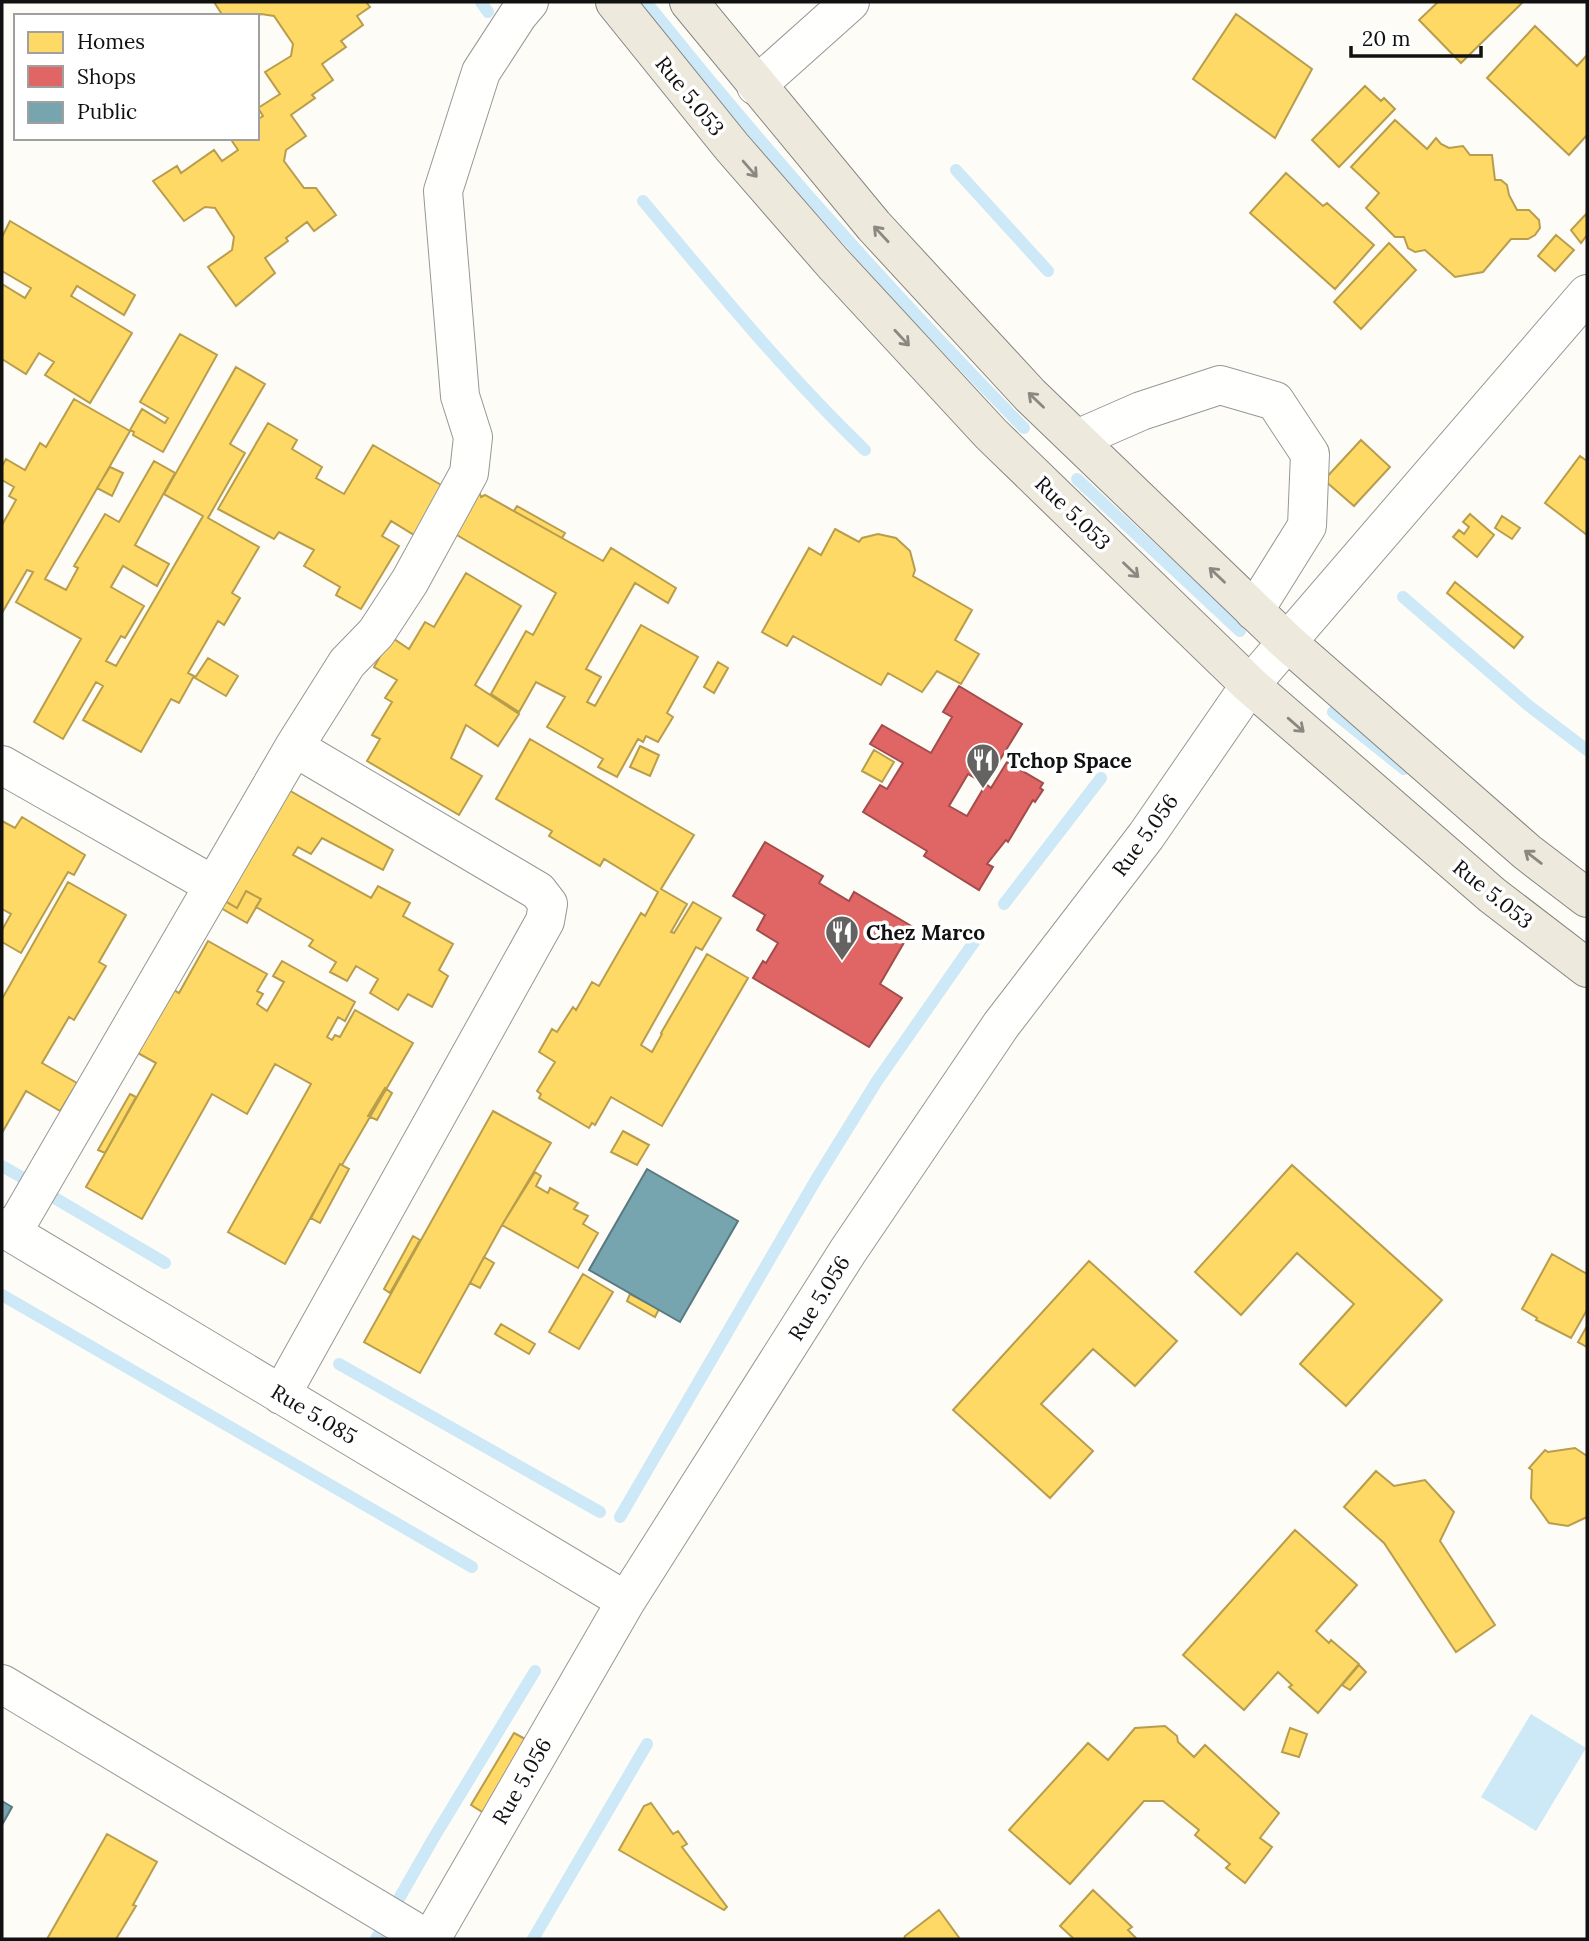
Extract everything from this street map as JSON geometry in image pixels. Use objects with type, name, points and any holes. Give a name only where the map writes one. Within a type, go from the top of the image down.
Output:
[{"type":"main road","name":"Rue 5.053","points":[[615,2],[732,147],[832,262],[991,434],[1250,685],[1492,895],[1587,968]]},
{"type":"main road","points":[[689,2],[874,226],[1030,395],[1287,642],[1527,852],[1587,898]]},
{"type":"street","points":[[7,1230],[294,747],[346,663],[376,633],[410,581],[469,473],[472,437],[460,396],[443,191],[481,72],[518,15],[530,2]]},
{"type":"street","points":[[757,86],[850,2]]},
{"type":"street","name":"Rue 5.056","points":[[429,1939],[626,1601],[848,1251],[1001,1025],[1146,836],[1250,685],[1587,295]]},
{"type":"street","points":[[1077,439],[1141,411],[1220,384],[1275,401],[1310,454],[1307,526],[1254,611]]},
{"type":"street","points":[[281,1395],[545,921],[548,904],[538,891],[294,747]]},
{"type":"street","points":[[2,765],[213,885]]},
{"type":"street","name":"Rue 5.085","points":[[7,1230],[626,1601]]},
{"type":"street","points":[[2,1684],[429,1939]]},
{"type":"water","points":[[1531,1714],[1586,1748],[1536,1831],[1481,1797]]},
{"type":"building: Homes","points":[[214,2],[366,2],[370,7],[357,16],[363,25],[341,41],[346,47],[322,64],[333,80],[312,95],[315,98],[291,115],[306,136],[286,150],[284,161],[304,188],[316,188],[336,215],[314,231],[307,222],[286,238],[288,241],[265,258],[275,273],[236,306],[208,267],[232,250],[234,237],[215,208],[205,207],[184,221],[153,181],[177,166],[181,173],[214,150],[222,161],[238,150],[231,140],[259,140],[259,119],[263,116],[259,107],[280,94],[265,72],[291,56],[293,44],[274,16],[222,14]]},
{"type":"building: Homes","points":[[1438,2],[1523,2],[1461,63],[1419,20]]},
{"type":"building: Homes","points":[[1236,14],[1312,69],[1275,138],[1193,79]]},
{"type":"building: Homes","points":[[1535,26],[1577,66],[1587,55],[1587,135],[1569,155],[1487,78]]},
{"type":"building: Homes","points":[[1365,86],[1381,101],[1384,98],[1395,109],[1339,167],[1312,140]]},
{"type":"building: Homes","points":[[1395,120],[1427,149],[1436,138],[1449,148],[1463,146],[1470,155],[1492,155],[1495,180],[1501,180],[1507,185],[1517,210],[1529,210],[1539,220],[1540,228],[1535,235],[1528,239],[1511,239],[1483,272],[1455,277],[1425,250],[1415,252],[1408,248],[1404,237],[1395,237],[1366,208],[1379,193],[1351,167]]},
{"type":"building: Homes","points":[[1286,173],[1323,206],[1327,203],[1374,245],[1335,289],[1250,213]]},
{"type":"building: Homes","points":[[1587,213],[1587,235],[1581,243],[1571,230]]},
{"type":"building: Homes","points":[[10,221],[135,295],[124,315],[77,286],[71,296],[132,333],[90,403],[45,375],[54,362],[39,353],[26,374],[2,359],[2,284],[25,298],[31,288],[2,271],[2,237]]},
{"type":"building: Homes","points":[[1556,235],[1574,250],[1555,271],[1538,256]]},
{"type":"building: Homes","points":[[1389,243],[1416,270],[1361,329],[1334,302]]},
{"type":"building: Homes","points":[[180,334],[217,355],[163,452],[133,435],[134,432],[130,430],[142,409],[165,423],[168,418],[140,402]]},
{"type":"building: Homes","points":[[236,367],[265,384],[230,444],[245,453],[208,518],[259,547],[232,593],[240,598],[224,625],[218,621],[188,673],[194,676],[179,703],[171,699],[141,752],[83,720],[103,686],[96,682],[63,739],[34,722],[81,639],[16,602],[33,572],[27,570],[2,613],[2,525],[16,500],[9,496],[14,487],[2,480],[2,466],[6,459],[25,470],[40,443],[46,447],[74,399],[130,431],[45,579],[66,590],[78,568],[74,566],[105,514],[119,522],[154,461],[175,473],[135,545],[169,564],[157,586],[123,566],[111,587],[144,606],[125,638],[121,636],[106,661],[116,666],[203,516],[164,494]]},
{"type":"building: Homes","points":[[268,423],[297,440],[292,449],[322,467],[316,478],[344,494],[373,445],[448,489],[419,538],[391,521],[382,536],[399,546],[361,609],[336,595],[340,587],[304,566],[314,550],[279,532],[274,539],[218,509]]},
{"type":"building: Homes","points":[[1361,440],[1390,467],[1354,506],[1324,480]]},
{"type":"building: Homes","points":[[1580,456],[1587,461],[1587,535],[1545,503]]},
{"type":"building: Homes","points":[[110,467],[123,473],[112,496],[97,488]]},
{"type":"building: Homes","points":[[478,488],[481,497],[485,495],[603,561],[611,548],[676,588],[668,603],[635,583],[586,669],[601,677],[587,702],[595,706],[641,625],[698,657],[667,713],[673,717],[658,742],[646,736],[643,742],[638,739],[617,777],[598,767],[603,759],[547,727],[565,697],[536,682],[519,712],[491,694],[526,631],[533,635],[556,593],[450,531]]},
{"type":"building: Homes","points":[[517,506],[565,533],[562,538],[514,511]]},
{"type":"building: Homes","points":[[1470,514],[1494,535],[1477,557],[1453,537],[1459,530],[1464,534],[1469,527],[1463,522]]},
{"type":"building: Homes","points":[[1502,516],[1520,528],[1512,539],[1495,528]]},
{"type":"building: Homes","points":[[835,529],[859,542],[862,538],[878,534],[896,538],[910,551],[915,570],[913,576],[972,610],[955,640],[979,654],[961,684],[937,671],[922,692],[888,673],[881,685],[793,636],[787,646],[762,632],[809,548],[821,555]]},
{"type":"building: Homes","points":[[466,573],[521,606],[475,685],[519,714],[498,746],[466,725],[451,758],[482,776],[459,815],[367,761],[380,739],[372,735],[392,702],[385,698],[397,680],[374,667],[391,637],[409,649],[425,622],[434,627]]},
{"type":"building: Homes","points":[[1455,582],[1523,637],[1514,648],[1447,593]]},
{"type":"building: Homes","points":[[208,658],[238,676],[226,696],[195,678]]},
{"type":"building: Homes","points":[[718,662],[728,668],[714,693],[704,687]]},
{"type":"building: Homes","points":[[530,739],[694,835],[661,889],[687,904],[671,932],[674,933],[693,902],[721,918],[702,950],[696,947],[641,1045],[652,1052],[707,954],[748,978],[662,1126],[611,1097],[595,1125],[592,1123],[589,1128],[539,1098],[541,1094],[537,1091],[555,1062],[539,1052],[552,1029],[557,1032],[573,1007],[576,1010],[592,982],[599,986],[641,913],[645,916],[658,892],[604,859],[600,866],[549,836],[552,831],[496,799]]},
{"type":"building: Homes","points":[[640,746],[659,755],[650,776],[630,767]]},
{"type":"building: Homes","points":[[874,750],[894,762],[882,782],[862,771]]},
{"type":"building: Homes","points":[[280,785],[393,850],[383,870],[322,838],[311,854],[298,847],[293,855],[371,898],[378,886],[410,903],[403,916],[453,944],[439,970],[448,976],[432,1007],[408,994],[398,1010],[370,993],[378,979],[356,966],[347,981],[330,972],[336,962],[309,946],[313,940],[256,907],[261,899],[246,891],[237,908],[217,896]]},
{"type":"building: Homes","points":[[22,817],[85,855],[74,875],[68,872],[21,953],[2,942],[2,930],[11,914],[2,909],[2,821],[15,828]]},
{"type":"building: Homes","points":[[68,882],[126,915],[99,962],[106,966],[74,1020],[69,1017],[42,1063],[77,1083],[60,1111],[26,1091],[2,1133],[2,999]]},
{"type":"building: Homes","points":[[246,891],[261,899],[247,923],[219,907],[223,900],[237,908]]},
{"type":"building: Homes","points":[[208,941],[267,974],[257,991],[263,994],[257,1004],[267,1011],[284,982],[273,976],[282,961],[355,1002],[345,1021],[338,1017],[327,1037],[332,1040],[335,1035],[340,1037],[355,1010],[413,1043],[342,1165],[340,1164],[285,1264],[228,1232],[311,1084],[275,1064],[247,1114],[212,1094],[142,1219],[86,1187],[156,1063],[127,1047],[163,983],[179,993]]},
{"type":"building: Homes","points":[[385,1088],[392,1093],[377,1120],[368,1116]]},
{"type":"building: Homes","points":[[130,1094],[136,1097],[105,1153],[98,1150]]},
{"type":"building: Homes","points":[[493,1111],[551,1143],[420,1373],[364,1342]]},
{"type":"building: Homes","points":[[623,1131],[649,1145],[637,1165],[611,1152]]},
{"type":"building: Homes","points":[[340,1164],[349,1169],[320,1223],[311,1218]]},
{"type":"building: Homes","points":[[1292,1165],[1442,1300],[1346,1406],[1300,1364],[1354,1304],[1297,1253],[1241,1315],[1195,1272]]},
{"type":"building: Homes","points":[[535,1172],[541,1176],[536,1186],[548,1193],[550,1188],[578,1203],[574,1209],[588,1216],[583,1224],[598,1233],[578,1268],[502,1225]]},
{"type":"building: Homes","points":[[413,1236],[420,1240],[390,1293],[384,1289]]},
{"type":"building: Homes","points":[[1552,1254],[1587,1274],[1587,1310],[1571,1338],[1536,1320],[1537,1318],[1522,1309]]},
{"type":"building: Homes","points":[[484,1257],[494,1263],[480,1288],[470,1283]]},
{"type":"building: Homes","points":[[1089,1261],[1177,1341],[1135,1386],[1093,1349],[1041,1404],[1093,1451],[1050,1498],[953,1410]]},
{"type":"building: Homes","points":[[583,1274],[613,1292],[579,1349],[549,1332]]},
{"type":"building: Homes","points":[[630,1294],[659,1309],[655,1317],[627,1301]]},
{"type":"building: Homes","points":[[501,1324],[535,1344],[529,1354],[495,1334]]},
{"type":"building: Homes","points":[[1587,1326],[1587,1347],[1578,1342]]},
{"type":"building: Homes","points":[[1575,1448],[1587,1456],[1587,1517],[1568,1526],[1549,1523],[1531,1498],[1532,1470],[1529,1468],[1545,1450],[1548,1452]]},
{"type":"building: Homes","points":[[1376,1471],[1394,1486],[1425,1480],[1454,1512],[1440,1541],[1495,1625],[1456,1652],[1384,1543],[1344,1507]]},
{"type":"building: Homes","points":[[1295,1530],[1357,1585],[1316,1631],[1359,1664],[1318,1713],[1289,1687],[1292,1685],[1278,1672],[1244,1710],[1183,1655]]},
{"type":"building: Homes","points":[[1359,1665],[1366,1672],[1350,1690],[1342,1685]]},
{"type":"building: Homes","points":[[1165,1726],[1194,1757],[1205,1745],[1279,1813],[1260,1838],[1272,1847],[1245,1883],[1226,1868],[1230,1864],[1195,1835],[1199,1830],[1163,1801],[1144,1801],[1070,1884],[1009,1830],[1088,1743],[1108,1760],[1135,1728]]},
{"type":"building: Homes","points":[[1290,1728],[1307,1734],[1299,1757],[1282,1752]]},
{"type":"building: Homes","points":[[514,1733],[527,1740],[484,1813],[471,1805]]},
{"type":"building: Homes","points":[[651,1803],[673,1834],[678,1831],[687,1844],[682,1847],[727,1907],[724,1910],[619,1850],[644,1806]]},
{"type":"building: Homes","points":[[107,1834],[157,1862],[133,1905],[136,1906],[116,1939],[47,1939]]},
{"type":"building: Homes","points":[[1093,1890],[1132,1927],[1128,1930],[1137,1939],[1074,1939],[1060,1926]]},
{"type":"building: Homes","points":[[939,1910],[960,1939],[904,1939],[905,1936]]},
{"type":"building: Shops","points":[[959,686],[1022,724],[985,784],[968,774],[949,806],[967,816],[986,784],[991,788],[1007,762],[1043,783],[1040,788],[1043,790],[1035,802],[1033,800],[1008,842],[1006,840],[987,864],[993,867],[979,890],[924,856],[927,851],[863,812],[880,785],[887,789],[903,763],[870,744],[882,725],[931,753],[952,717],[943,712]]},
{"type":"building: Shops","points":[[765,842],[823,876],[819,883],[849,901],[854,892],[913,927],[880,984],[902,998],[869,1047],[753,978],[778,943],[757,930],[765,915],[733,896]]},
{"type":"building: Public","points":[[647,1169],[738,1221],[680,1322],[589,1270]]},
{"type":"building: Public","points":[[2,1801],[12,1807],[2,1825]]},
{"type":"waterway","points":[[481,2],[488,12]]},
{"type":"waterway","points":[[646,2],[830,220],[1024,428]]},
{"type":"waterway","points":[[956,170],[1048,271]]},
{"type":"waterway","points":[[643,201],[779,360],[865,450]]},
{"type":"waterway","points":[[1077,479],[1240,631]]},
{"type":"waterway","points":[[1403,597],[1529,706],[1587,750]]},
{"type":"waterway","points":[[1333,712],[1404,769]]},
{"type":"waterway","points":[[1004,904],[1101,778]]},
{"type":"waterway","points":[[620,1517],[817,1178],[877,1081],[981,932]]},
{"type":"waterway","points":[[2,1166],[23,1178]]},
{"type":"waterway","points":[[53,1197],[165,1263]]},
{"type":"waterway","points":[[2,1295],[472,1567]]},
{"type":"waterway","points":[[339,1364],[600,1512]]},
{"type":"waterway","points":[[376,1939],[535,1671]]},
{"type":"waterway","points":[[533,1939],[647,1744]]},
{"type":"place","name":"Tchop Space","points":[[983,790]]},
{"type":"place","name":"Chez Marco","points":[[842,962]]}]
